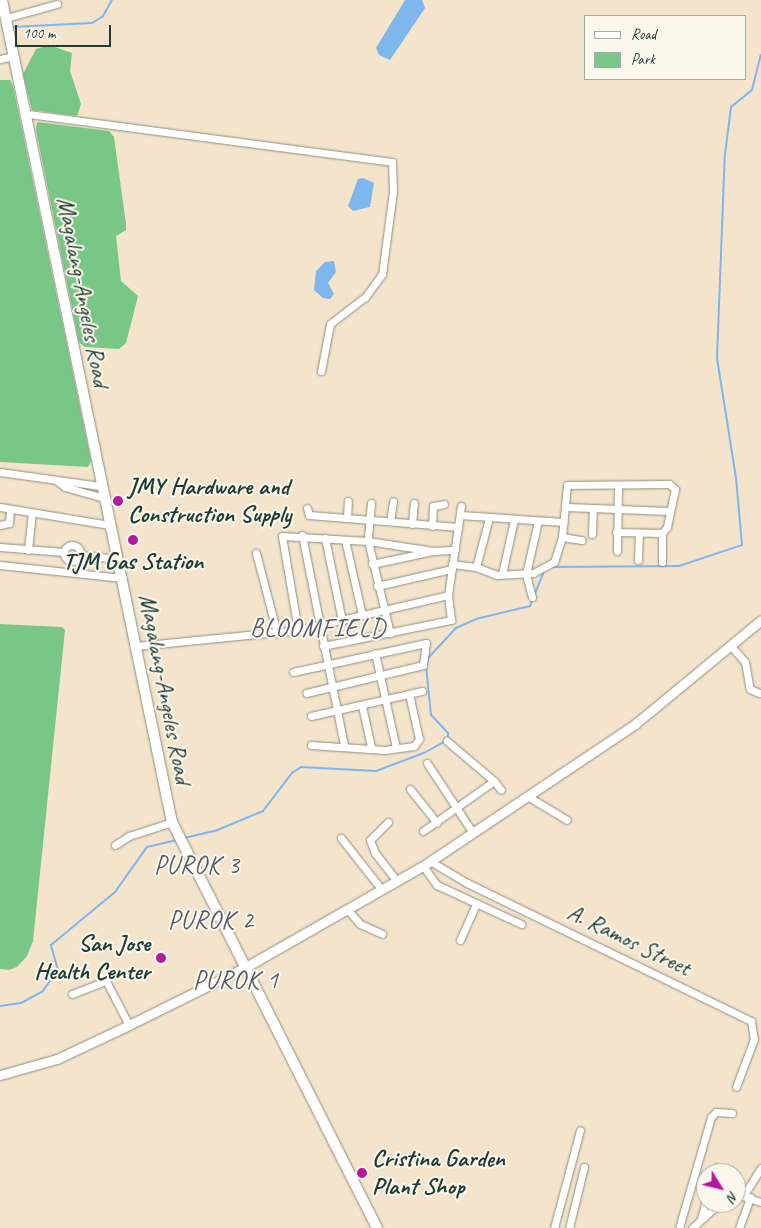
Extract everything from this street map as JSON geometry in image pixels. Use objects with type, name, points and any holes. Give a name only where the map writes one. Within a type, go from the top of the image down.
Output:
[{"type":"main road","name":"Magalang-Angeles Road","points":[[2,0],[28,114],[100,486],[118,559],[172,822],[179,840],[377,1228]]},
{"type":"street","points":[[7,20],[57,4]]},
{"type":"street","points":[[0,59],[14,56]]},
{"type":"street","points":[[28,114],[392,162],[392,191],[382,274],[365,297],[330,324],[321,371]]},
{"type":"street","points":[[0,472],[100,486]]},
{"type":"street","points":[[57,481],[65,487],[104,498]]},
{"type":"street","points":[[86,484],[86,493]]},
{"type":"street","points":[[377,586],[452,566],[476,567],[493,575],[526,574],[554,562],[562,537],[567,507],[567,485],[673,485],[675,489],[670,512],[662,533],[662,562]]},
{"type":"street","points":[[617,551],[618,485]]},
{"type":"street","points":[[347,518],[348,501]]},
{"type":"street","points":[[370,502],[368,540],[377,586],[390,633]]},
{"type":"street","points":[[390,521],[393,502]]},
{"type":"street","points":[[412,524],[414,504]]},
{"type":"street","points":[[432,526],[433,506],[444,504]]},
{"type":"street","points":[[0,506],[110,526]]},
{"type":"street","points":[[327,516],[329,506]]},
{"type":"street","points":[[323,646],[451,620],[448,595],[461,506]]},
{"type":"street","points":[[567,507],[670,512]]},
{"type":"street","points":[[0,525],[8,523],[10,508]]},
{"type":"street","points":[[307,508],[309,515],[459,528]]},
{"type":"street","points":[[592,534],[593,508]]},
{"type":"street","points":[[28,550],[32,513]]},
{"type":"street","points":[[460,515],[538,522],[564,522]]},
{"type":"street","points":[[476,567],[489,518]]},
{"type":"street","points":[[502,574],[514,520]]},
{"type":"street","points":[[532,597],[526,574],[538,522]]},
{"type":"street","points":[[616,532],[662,533]]},
{"type":"street","points":[[638,560],[639,533]]},
{"type":"street","points":[[298,630],[281,538],[284,535],[368,540],[433,550],[455,550]]},
{"type":"street","points":[[302,535],[326,664],[344,746]]},
{"type":"street","points":[[562,537],[582,540]]},
{"type":"street","points":[[325,538],[342,621]]},
{"type":"street","points":[[345,540],[362,615]]},
{"type":"street","points":[[0,547],[64,552],[72,545],[77,547],[80,555]]},
{"type":"street","points":[[372,564],[433,550]]},
{"type":"street","points":[[64,552],[69,561],[75,561],[80,555]]},
{"type":"street","points":[[256,553],[277,633]]},
{"type":"street","points":[[80,555],[118,559]]},
{"type":"street","points":[[0,565],[122,578]]},
{"type":"street","points":[[136,646],[298,630],[448,595]]},
{"type":"street","points":[[0,1075],[57,1059],[129,1025],[244,968],[427,864],[529,797],[640,720],[732,646],[761,620]]},
{"type":"street","points":[[293,672],[426,643],[422,665],[380,677],[306,693]]},
{"type":"street","points":[[732,646],[745,662],[750,688],[759,693]]},
{"type":"street","points":[[375,653],[396,748]]},
{"type":"street","points":[[311,716],[337,712],[422,691]]},
{"type":"street","points":[[311,745],[396,748],[414,746],[418,739],[409,694]]},
{"type":"street","points":[[362,706],[371,747]]},
{"type":"street","points":[[447,741],[494,781],[501,790]]},
{"type":"street","points":[[427,763],[473,833]]},
{"type":"street","points":[[422,831],[438,823],[456,807],[494,781]]},
{"type":"street","points":[[410,789],[438,823]]},
{"type":"street","points":[[529,797],[567,820]]},
{"type":"street","points":[[114,845],[129,836],[172,822]]},
{"type":"street","points":[[388,822],[370,840],[375,853],[397,881]]},
{"type":"street","points":[[341,838],[382,890]]},
{"type":"street","points":[[427,864],[437,885],[521,924]]},
{"type":"street","name":"A. Ramos Street","points":[[427,864],[751,1021],[754,1039],[736,1087]]},
{"type":"street","points":[[460,940],[476,904]]},
{"type":"street","points":[[347,909],[360,924],[382,934]]},
{"type":"street","points":[[72,994],[106,981],[129,1025]]},
{"type":"street","points":[[678,1228],[711,1117],[716,1112],[732,1113]]},
{"type":"street","points":[[554,1228],[580,1130]]},
{"type":"street","points":[[569,1228],[584,1167]]},
{"type":"street","points":[[739,1228],[747,1196],[761,1168]]},
{"type":"street","points":[[747,1196],[761,1202]]},
{"type":"street","points":[[701,1218],[702,1213]]},
{"type":"street","points":[[692,1228],[707,1213]]},
{"type":"green space","points":[[49,45],[72,53],[70,71],[81,104],[77,116],[32,110],[23,74],[36,49]]},
{"type":"green space","points":[[0,80],[10,80],[13,86],[91,461],[88,467],[0,462]]},
{"type":"green space","points":[[37,122],[109,131],[114,137],[126,224],[126,230],[116,236],[121,281],[138,296],[126,343],[119,349],[85,347],[79,342],[36,130]]},
{"type":"green space","points":[[0,624],[62,627],[65,630],[33,941],[27,956],[17,967],[9,970],[0,969]]},
{"type":"water","points":[[405,0],[422,0],[425,8],[390,60],[379,55],[376,48]]},
{"type":"water","points":[[363,178],[374,183],[370,207],[353,211],[348,206],[358,179]]},
{"type":"water","points":[[334,261],[336,272],[328,283],[334,294],[330,299],[323,298],[314,290],[316,271],[325,262]]},
{"type":"waterway","points":[[11,27],[92,23],[103,16],[112,0]]},
{"type":"waterway","points":[[552,567],[679,566],[742,545],[736,478],[717,358],[725,154],[731,107],[752,90],[761,55]]},
{"type":"waterway","points":[[448,738],[448,733],[431,715],[426,666],[429,657],[456,628],[476,619],[530,606],[545,569]]},
{"type":"waterway","points":[[184,838],[215,831],[263,811],[292,773],[301,767],[376,771],[424,753],[444,742]]},
{"type":"waterway","points":[[0,1006],[21,1003],[42,992],[58,970],[51,945],[115,892],[147,847],[177,840]]},
{"type":"place","name":"JMY Hardware and Construction Supply","points":[[118,501]]},
{"type":"place","name":"TJM Gas Station","points":[[133,540]]},
{"type":"place","name":"San Jose Health Center","points":[[161,958]]},
{"type":"place","name":"Cristina Garden Plant Shop","points":[[362,1173]]},
{"type":"district","name":"BLOOMFIELD","points":[[318,628]]},
{"type":"district","name":"PUROK 3","points":[[197,865]]},
{"type":"district","name":"PUROK 2","points":[[211,920]]},
{"type":"district","name":"PUROK 1","points":[[236,980]]}]
